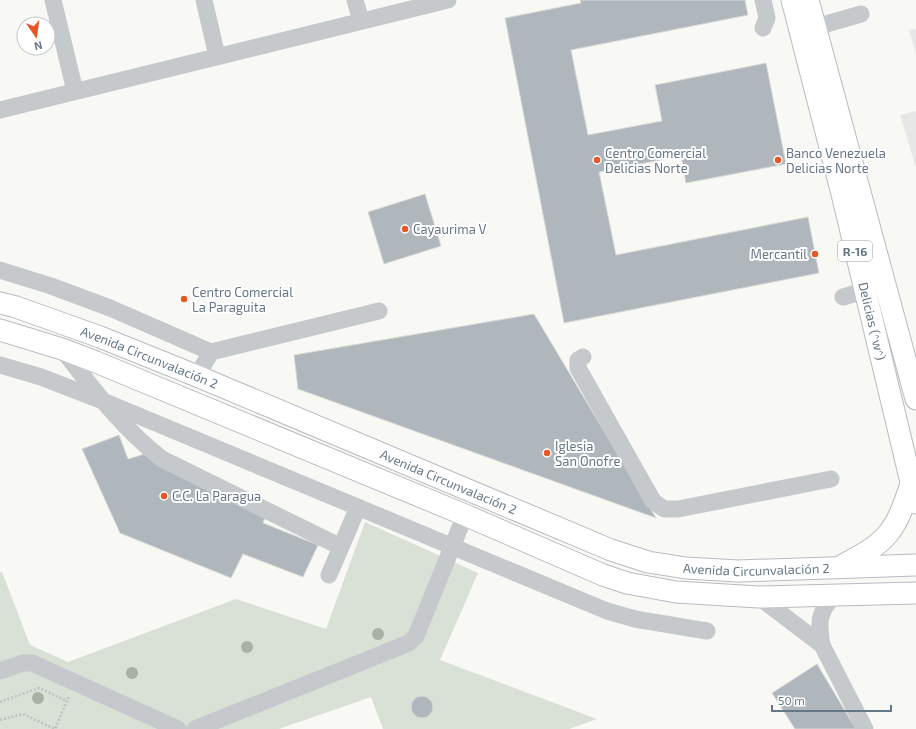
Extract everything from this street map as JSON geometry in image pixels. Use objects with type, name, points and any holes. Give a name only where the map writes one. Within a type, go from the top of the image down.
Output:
[{"type":"main road","name":"Delicias (^w^)","points":[[792,0],[842,194],[864,291],[914,493]]},
{"type":"main road","name":"Delicias (^w^)","points":[[808,0],[916,399]]},
{"type":"main road","name":"Avenida Circunvalación 2","points":[[0,303],[16,307],[93,335],[198,376],[611,550],[648,562],[686,568],[738,571],[916,565]]},
{"type":"main road","name":"Avenida Circunvalación 2","points":[[0,330],[62,349],[465,515],[603,575],[627,583],[676,592],[759,597],[916,593]]},
{"type":"main road","points":[[839,568],[866,553],[879,544],[890,533],[914,493]]},
{"type":"main road","points":[[840,594],[882,597],[916,610]]},
{"type":"street","points":[[53,0],[75,91]]},
{"type":"street","points":[[204,0],[217,56]]},
{"type":"street","points":[[356,0],[361,21]]},
{"type":"street","points":[[0,110],[448,0]]},
{"type":"street","points":[[763,28],[768,18],[764,0]]},
{"type":"street","points":[[816,26],[861,14]]},
{"type":"street","points":[[0,270],[51,286],[110,308],[211,352],[379,311]]},
{"type":"street","points":[[843,297],[864,291]]},
{"type":"street","points":[[62,349],[103,401],[152,451],[170,464],[341,547]]},
{"type":"street","points":[[198,376],[211,352]]},
{"type":"street","points":[[583,357],[578,360],[578,368],[653,501],[664,509],[678,509],[831,479]]},
{"type":"street","points":[[0,364],[41,377],[103,401],[607,611],[635,619],[707,631]]},
{"type":"street","points":[[329,575],[358,507]]},
{"type":"street","points":[[195,729],[409,643],[416,636],[465,515]]},
{"type":"street","points":[[840,594],[824,605],[821,613],[819,624],[822,645],[865,729]]},
{"type":"street","points":[[759,597],[822,645]]},
{"type":"street","points":[[0,671],[28,662],[178,729]]},
{"type":"path","points":[[0,720],[24,714],[56,729],[76,683]]},
{"type":"path","points":[[0,702],[39,688],[67,701]]},
{"type":"shaded area","points":[[916,29],[916,54],[909,30]]},
{"type":"shaded area","points":[[916,111],[916,168],[900,115]]},
{"type":"shaded area","points":[[365,522],[478,573],[440,660],[597,719],[569,729],[383,729],[371,697],[279,729],[0,729],[0,572],[2,572],[30,645],[68,662],[236,599],[326,629]]},
{"type":"building","name":"Centro Comercial Delicias Norte","points":[[580,0],[745,0],[748,15],[571,50],[588,135],[662,121],[655,85],[766,63],[786,164],[686,183],[681,156],[599,172],[616,255],[808,217],[819,273],[564,323],[505,18],[581,3]]},
{"type":"building","name":"Cayaurima V","points":[[425,194],[441,246],[384,264],[368,212]]},
{"type":"building","name":"Iglesia San Onofre","points":[[534,314],[656,518],[298,389],[294,355]]},
{"type":"building","name":"C.C. La Paragua","points":[[119,435],[128,459],[148,453],[266,514],[263,523],[318,545],[303,577],[243,554],[231,578],[120,533],[82,449]]},
{"type":"building","points":[[817,664],[856,729],[795,729],[772,693]]},
{"type":"building","points":[[422,696],[426,697],[432,703],[432,711],[426,717],[422,718],[418,717],[412,711],[411,707],[412,703],[418,697]]},
{"type":"place","name":"Centro Comercial Delicias Norte","points":[[597,160]]},
{"type":"place","name":"Banco Venezuela Delicias Norte","points":[[778,160]]},
{"type":"place","name":"Cayaurima V","points":[[405,229]]},
{"type":"place","name":"Mercantil","points":[[815,254]]},
{"type":"place","name":"Centro Comercial La Paraguita","points":[[184,299]]},
{"type":"place","name":"Iglesia San Onofre","points":[[547,453]]},
{"type":"place","name":"C.C. La Paragua","points":[[164,496]]}]
